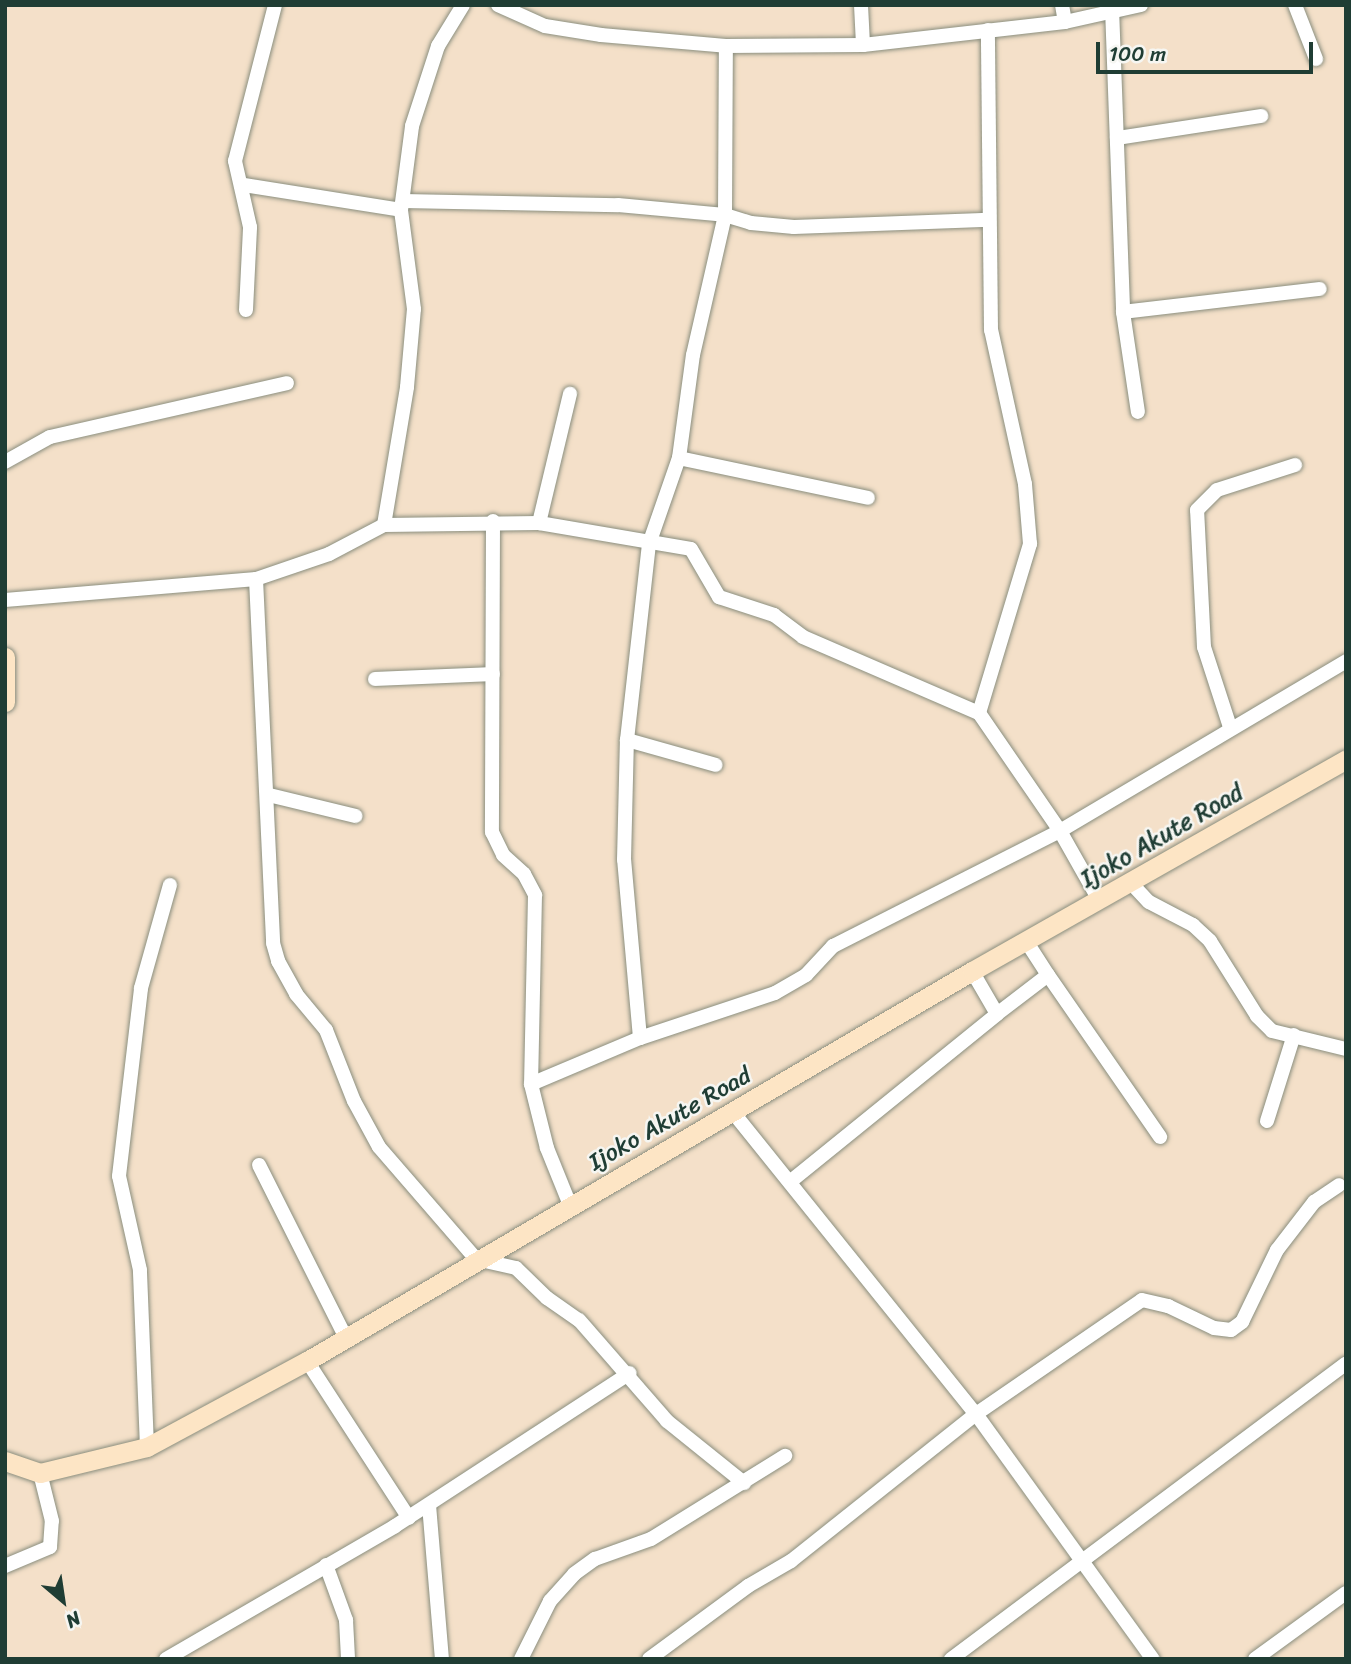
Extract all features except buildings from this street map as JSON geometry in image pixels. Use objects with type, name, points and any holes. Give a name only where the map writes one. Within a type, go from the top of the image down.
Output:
[{"type":"main road","points":[[5,657],[5,700]]},
{"type":"main road","name":"Ijoko Akute Road","points":[[40,1473],[146,1447],[307,1361],[476,1259],[972,971],[1346,759]]},
{"type":"main road","points":[[5,1461],[40,1473]]},
{"type":"street","points":[[246,310],[250,227],[244,185],[235,161],[275,5]]},
{"type":"street","points":[[384,525],[407,387],[414,309],[402,206],[412,126],[438,46],[463,5]]},
{"type":"street","points":[[498,5],[545,26],[726,46],[863,45],[1065,22],[1112,8],[1141,5]]},
{"type":"street","points":[[860,5],[863,45]]},
{"type":"street","points":[[1062,5],[1065,22]]},
{"type":"street","points":[[1295,5],[1316,59]]},
{"type":"street","points":[[1112,8],[1123,312],[1139,412]]},
{"type":"street","points":[[979,713],[1030,544],[1025,484],[991,330],[988,30]]},
{"type":"street","points":[[640,1038],[624,860],[627,740],[649,544],[679,458],[693,355],[725,215],[726,46]]},
{"type":"street","points":[[1117,138],[1261,116]]},
{"type":"street","points":[[244,185],[402,206],[618,205],[725,215],[793,227],[989,220]]},
{"type":"street","points":[[1123,312],[1320,289]]},
{"type":"street","points":[[5,462],[50,437],[287,383]]},
{"type":"street","points":[[539,523],[570,394]]},
{"type":"street","points":[[679,458],[868,498]]},
{"type":"street","points":[[1230,727],[1204,647],[1198,510],[1217,490],[1295,465]]},
{"type":"street","points":[[493,521],[492,832],[503,856],[524,874],[535,895],[531,1084],[547,1148],[570,1205]]},
{"type":"street","points":[[5,600],[256,579],[329,554],[384,525],[493,521],[539,523],[649,544],[691,549],[719,597],[774,615],[803,637],[979,713],[1060,831],[1099,900]]},
{"type":"street","points":[[256,579],[269,795],[273,943],[278,961],[296,994],[326,1030],[354,1101],[379,1147],[476,1259],[516,1268],[547,1298],[579,1320],[630,1373],[667,1421],[744,1483]]},
{"type":"street","points":[[531,1084],[640,1038],[775,993],[806,975],[833,946],[1060,831],[1230,727],[1346,662]]},
{"type":"street","points":[[375,679],[493,674]]},
{"type":"street","points":[[627,740],[716,765]]},
{"type":"street","points":[[269,795],[356,816]]},
{"type":"street","points":[[1130,883],[1149,902],[1194,925],[1210,941],[1257,1016],[1272,1031],[1346,1049]]},
{"type":"street","points":[[146,1447],[140,1270],[119,1176],[141,988],[170,885]]},
{"type":"street","points":[[1026,941],[1160,1137]]},
{"type":"street","points":[[972,971],[997,1014]]},
{"type":"street","points":[[791,1181],[1048,975]]},
{"type":"street","points":[[1267,1121],[1294,1035]]},
{"type":"street","points":[[732,1111],[976,1414],[1153,1659]]},
{"type":"street","points":[[259,1165],[346,1338]]},
{"type":"street","points":[[649,1659],[799,1555],[976,1414],[1142,1300],[1231,1330],[1242,1322],[1291,1231],[1314,1202],[1339,1185]]},
{"type":"street","points":[[307,1361],[409,1518]]},
{"type":"street","points":[[951,1659],[1081,1558],[1346,1364]]},
{"type":"street","points":[[166,1659],[409,1518],[630,1373]]},
{"type":"street","points":[[521,1659],[550,1601],[573,1574],[595,1559],[651,1539],[785,1456]]},
{"type":"street","points":[[5,1566],[50,1547],[52,1521],[40,1473]]},
{"type":"street","points":[[429,1505],[442,1659]]},
{"type":"street","points":[[326,1565],[346,1620],[348,1659]]},
{"type":"street","points":[[1255,1659],[1346,1593]]}]
